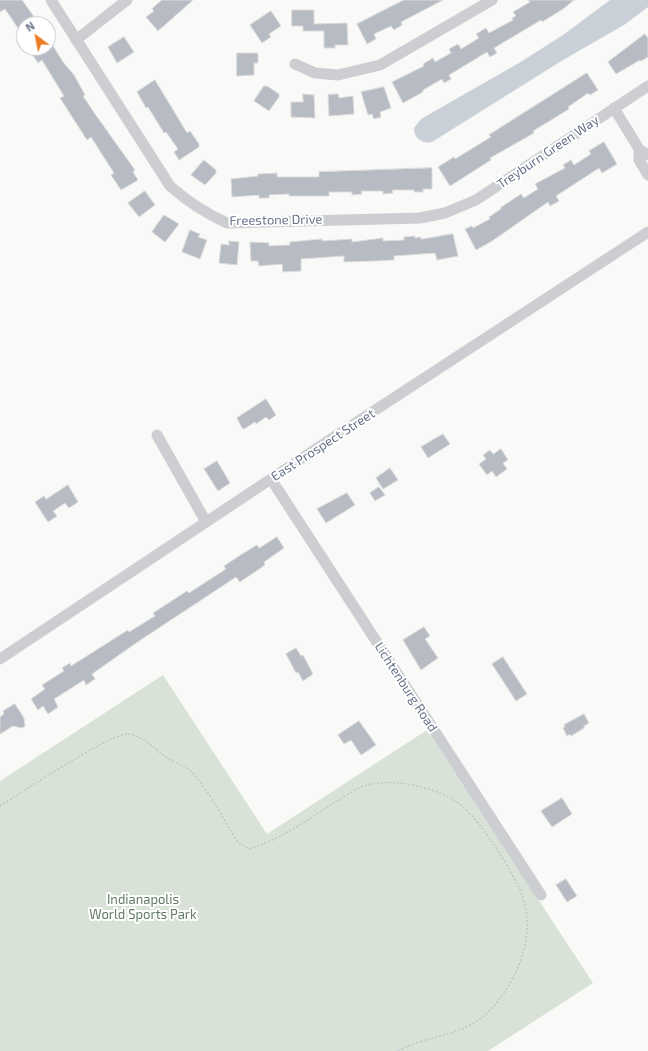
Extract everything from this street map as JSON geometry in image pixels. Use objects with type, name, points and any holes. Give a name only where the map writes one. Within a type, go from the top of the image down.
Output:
[{"type":"street","name":"Freestone Drive","points":[[51,0],[170,186],[186,200],[206,214],[227,223],[420,218],[445,213]]},
{"type":"street","points":[[76,40],[127,0]]},
{"type":"street","points":[[295,64],[315,73],[338,75],[380,66],[492,0]]},
{"type":"street","name":"Treyburn Green Way","points":[[445,213],[476,200],[648,86]]},
{"type":"street","points":[[614,108],[643,152],[639,160],[648,175]]},
{"type":"street","name":"East Prospect Street","points":[[0,660],[271,479],[648,232]]},
{"type":"street","points":[[157,435],[206,522]]},
{"type":"street","name":"Lichtenburg Road","points":[[271,479],[541,895]]},
{"type":"path","points":[[0,806],[81,756],[120,735],[128,734],[146,742],[169,760],[187,768],[199,781],[240,843],[249,849],[273,841],[352,792],[372,784],[421,786],[453,800],[462,806],[488,836],[518,885],[526,910],[527,928],[522,960],[514,977],[490,1010],[458,1031],[398,1051]]},
{"type":"green space","name":"Indianapolis World Sports Park","points":[[163,675],[267,834],[427,730],[593,983],[488,1051],[0,1051],[0,781]]},
{"type":"shaded area","points":[[610,0],[648,0],[648,7],[624,25],[563,60],[432,142],[425,142],[417,138],[414,128],[421,119],[519,63],[563,35]]},
{"type":"building","points":[[0,0],[22,0],[33,16],[16,16],[16,25],[5,9],[0,12]]},
{"type":"building","points":[[162,0],[193,0],[158,31],[146,17],[154,11],[152,9]]},
{"type":"building","points":[[404,0],[443,0],[401,22],[402,25],[394,30],[391,26],[374,34],[376,39],[367,44],[357,24]]},
{"type":"building","points":[[528,0],[574,0],[542,22],[541,20],[494,48],[497,53],[490,57],[487,52],[449,75],[451,79],[444,83],[442,79],[403,103],[392,82],[424,66],[423,64],[433,58],[435,62],[451,53],[449,49],[458,44],[461,49],[479,38],[476,34],[486,28],[489,33],[513,20],[512,18],[516,16],[513,12],[530,2]]},
{"type":"building","points":[[292,10],[314,10],[314,24],[347,23],[348,45],[335,45],[335,48],[324,48],[324,31],[303,31],[303,26],[292,26]]},
{"type":"building","points":[[271,11],[281,26],[269,34],[271,37],[262,43],[250,25]]},
{"type":"building","points":[[645,34],[648,38],[648,57],[616,74],[608,62]]},
{"type":"building","points":[[124,37],[134,52],[117,63],[108,47]]},
{"type":"building","points":[[56,51],[74,75],[85,95],[83,96],[135,170],[133,172],[138,180],[121,190],[111,175],[114,173],[91,137],[87,140],[60,98],[64,96],[42,60],[38,63],[33,56],[56,56]]},
{"type":"building","points":[[237,53],[258,53],[258,63],[254,63],[254,75],[237,76]]},
{"type":"building","points":[[587,73],[598,90],[590,95],[588,93],[568,107],[569,109],[533,131],[534,133],[490,158],[491,160],[450,186],[438,167],[454,157],[455,159],[491,137],[489,135]]},
{"type":"building","points":[[155,80],[187,133],[190,131],[199,144],[199,147],[179,160],[174,152],[178,149],[166,132],[164,133],[148,107],[146,108],[137,92]]},
{"type":"building","points":[[264,86],[267,86],[279,94],[279,97],[269,111],[254,101]]},
{"type":"building","points":[[384,87],[391,108],[380,112],[381,117],[374,119],[372,114],[368,115],[361,92]]},
{"type":"building","points":[[303,94],[314,95],[315,118],[291,117],[291,102],[303,102]]},
{"type":"building","points":[[338,94],[339,98],[353,96],[354,114],[329,116],[328,95]]},
{"type":"building","points":[[604,142],[617,164],[602,173],[599,168],[556,196],[559,201],[550,206],[548,202],[492,241],[476,250],[465,229],[472,226],[473,228],[490,219],[489,217],[501,209],[500,208],[521,194],[524,198],[538,189],[535,184],[565,168],[563,165],[571,160],[574,165],[591,154],[589,151]]},
{"type":"building","points":[[204,160],[216,170],[216,173],[205,185],[191,175]]},
{"type":"building","points":[[432,168],[432,189],[423,189],[423,192],[414,192],[414,190],[392,190],[393,193],[383,194],[383,191],[361,191],[362,194],[352,195],[352,192],[329,192],[329,196],[289,196],[289,194],[269,195],[269,198],[259,198],[259,195],[232,197],[231,179],[258,176],[258,174],[277,173],[277,177],[319,177],[319,172]]},
{"type":"building","points":[[145,191],[155,205],[139,217],[128,203]]},
{"type":"building","points":[[164,215],[179,224],[165,242],[152,232]]},
{"type":"building","points":[[190,230],[200,234],[198,237],[207,240],[200,259],[182,252]]},
{"type":"building","points":[[453,234],[458,256],[437,260],[435,253],[394,256],[394,260],[375,261],[344,262],[344,256],[301,259],[301,271],[283,272],[282,264],[259,266],[258,261],[251,261],[250,242],[269,243],[269,246],[290,245],[290,242],[322,239],[322,241],[352,239],[352,242],[383,238],[383,241],[404,240],[404,237],[415,236],[415,238],[421,237],[421,239]]},
{"type":"building","points":[[229,241],[239,242],[237,265],[219,263],[221,244],[229,245]]},
{"type":"building","points":[[266,399],[276,415],[269,420],[266,417],[256,424],[255,422],[244,429],[242,428],[237,418]]},
{"type":"building","points":[[443,434],[450,444],[428,458],[421,447]]},
{"type":"building","points":[[501,449],[508,460],[503,463],[507,469],[496,477],[492,471],[487,475],[479,464],[486,459],[483,455],[490,450],[493,454]]},
{"type":"building","points":[[217,461],[230,483],[218,491],[204,469]]},
{"type":"building","points":[[390,468],[398,480],[383,489],[376,478]]},
{"type":"building","points":[[68,485],[78,502],[69,508],[65,503],[53,511],[57,516],[48,522],[35,502],[44,496],[46,499]]},
{"type":"building","points":[[379,487],[385,495],[375,501],[370,493]]},
{"type":"building","points":[[347,493],[355,505],[326,523],[317,509]]},
{"type":"building","points":[[277,537],[284,548],[264,562],[265,565],[240,582],[236,577],[92,674],[95,679],[86,685],[84,680],[54,699],[58,707],[48,714],[43,706],[38,710],[31,699],[45,689],[42,685],[64,671],[62,668],[70,663],[71,666],[128,630],[129,632],[155,616],[153,613],[187,591],[189,593],[226,569],[224,566],[239,556],[257,545],[259,548]]},
{"type":"building","points":[[424,627],[430,636],[425,639],[438,658],[421,670],[403,640]]},
{"type":"building","points":[[296,648],[301,656],[303,655],[313,674],[303,681],[298,672],[296,673],[286,654]]},
{"type":"building","points":[[503,657],[527,694],[516,701],[492,664]]},
{"type":"building","points":[[15,704],[24,718],[25,726],[22,728],[13,726],[0,734],[0,717],[4,714],[3,711]]},
{"type":"building","points":[[584,714],[589,723],[571,736],[570,734],[567,736],[563,728],[565,727],[564,725]]},
{"type":"building","points":[[359,721],[376,745],[361,755],[351,740],[344,744],[338,735]]},
{"type":"building","points":[[562,798],[572,814],[552,827],[541,811]]},
{"type":"building","points":[[566,879],[577,896],[567,902],[556,885]]}]
